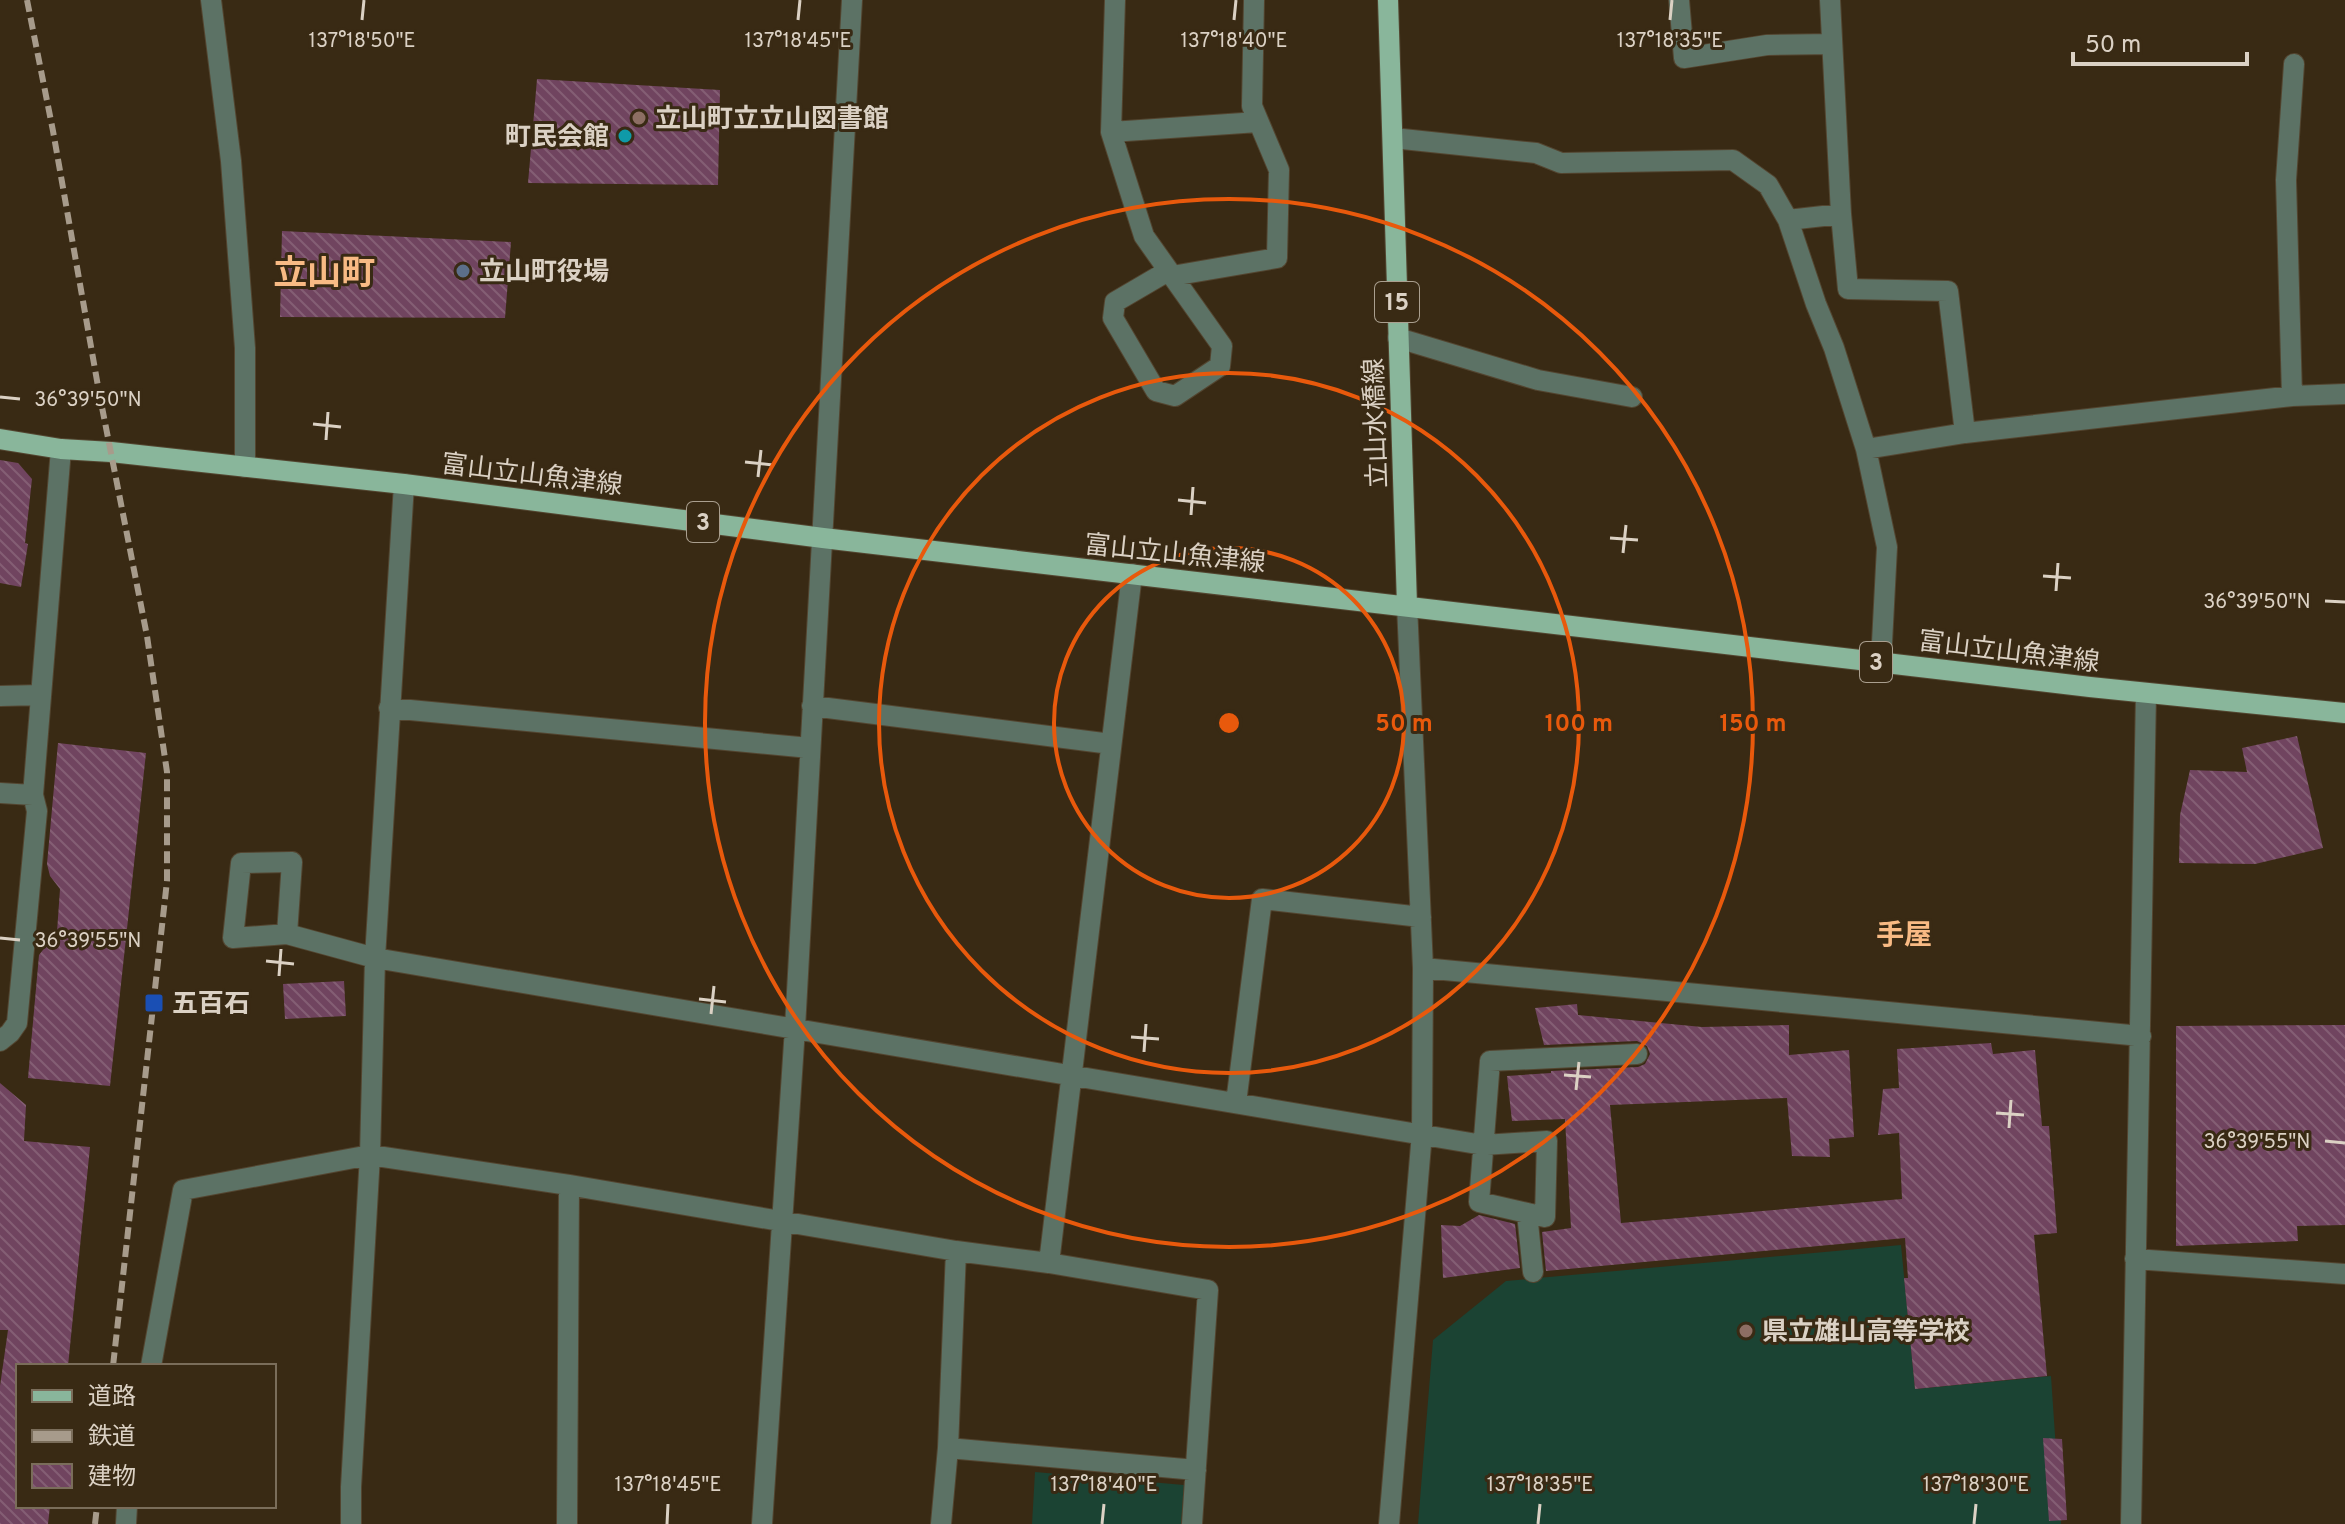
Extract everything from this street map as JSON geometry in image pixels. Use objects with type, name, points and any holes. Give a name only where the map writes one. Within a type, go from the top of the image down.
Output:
[{"type":"main road","name":"立山水橋線","points":[[1388,0],[1407,605]]},
{"type":"main road","name":"富山立山魚津線","points":[[0,439],[61,449],[404,484],[823,538],[2146,693],[2345,713]]},
{"type":"street","points":[[211,0],[231,161],[244,333],[245,467]]},
{"type":"street","points":[[762,1524],[795,1028],[852,0]]},
{"type":"street","points":[[1115,0],[1111,132],[1144,236],[1170,273],[1222,346],[1220,366],[1175,396],[1156,391],[1113,318],[1115,302],[1170,273],[1277,258],[1279,170],[1252,106],[1254,0]]},
{"type":"street","points":[[1679,0],[1684,58],[1767,45],[1832,44]]},
{"type":"street","points":[[1830,0],[1848,289],[1948,291],[1965,433]]},
{"type":"street","points":[[2292,396],[2286,180],[2294,64]]},
{"type":"street","points":[[1111,132],[1258,122]]},
{"type":"street","points":[[1393,138],[1536,153],[1561,163],[1733,160],[1768,185],[1788,220],[1866,449],[1887,547],[1881,662]]},
{"type":"street","points":[[1788,220],[1841,214]]},
{"type":"street","points":[[1398,338],[1538,380],[1632,397]]},
{"type":"street","points":[[1866,449],[1965,433],[2292,396],[2345,394]]},
{"type":"street","points":[[0,1041],[17,1023],[37,811],[33,795],[61,449]]},
{"type":"street","points":[[351,1524],[370,1155],[375,958],[404,484]]},
{"type":"street","points":[[1049,1263],[1132,574]]},
{"type":"street","points":[[1389,1524],[1422,1133],[1423,968],[1407,605]]},
{"type":"street","points":[[2131,1524],[2146,693]]},
{"type":"street","points":[[0,696],[40,695]]},
{"type":"street","points":[[812,706],[1111,744]]},
{"type":"street","points":[[389,708],[810,748]]},
{"type":"street","points":[[0,793],[33,795]]},
{"type":"street","points":[[287,934],[292,862],[241,863],[233,938],[287,934],[375,958],[1483,1145],[1547,1141],[1545,1217],[1479,1202],[1483,1145],[1490,1061],[1637,1054]]},
{"type":"street","points":[[1236,1103],[1262,899],[1421,917]]},
{"type":"street","points":[[1423,968],[2141,1036]]},
{"type":"street","points":[[151,1364],[183,1190],[370,1155],[569,1185],[1208,1290],[1192,1524]]},
{"type":"street","points":[[567,1524],[569,1185]]},
{"type":"street","points":[[1527,1213],[1533,1272]]},
{"type":"street","points":[[941,1524],[948,1448],[956,1251]]},
{"type":"street","points":[[2135,1259],[2345,1274]]},
{"type":"street","points":[[948,1448],[1196,1470]]},
{"type":"green space","points":[[1901,1245],[1915,1389],[2051,1376],[2061,1524],[1418,1524],[1433,1340],[1506,1281]]},
{"type":"green space","points":[[1035,1472],[1184,1485],[1181,1524],[1032,1524]]},
{"type":"building","name":"町民会館","points":[[537,79],[720,90],[718,185],[528,183]]},
{"type":"building","name":"立山町役場","points":[[282,231],[511,242],[505,318],[280,317]]},
{"type":"building","points":[[0,460],[18,463],[32,479],[25,543],[28,544],[21,587],[0,583]]},
{"type":"building","points":[[2297,736],[2323,848],[2255,864],[2179,863],[2180,815],[2190,770],[2247,772],[2242,748]]},
{"type":"building","points":[[58,743],[146,753],[110,1086],[28,1078],[39,955],[57,932],[60,889],[50,876],[47,864]]},
{"type":"building","points":[[344,981],[346,1016],[285,1019],[283,984]]},
{"type":"building","points":[[1577,1004],[1578,1015],[1702,1027],[1789,1025],[1789,1055],[1849,1050],[1854,1137],[1829,1139],[1830,1157],[1792,1156],[1787,1098],[1610,1105],[1621,1223],[1902,1199],[1899,1133],[1878,1135],[1883,1089],[1899,1088],[1897,1049],[1991,1043],[1993,1054],[2035,1050],[2042,1126],[2049,1126],[2057,1233],[2034,1235],[2047,1376],[1915,1389],[1904,1278],[1908,1278],[1905,1238],[1546,1271],[1542,1232],[1571,1228],[1565,1119],[1512,1121],[1507,1076],[1638,1067],[1645,1064],[1650,1054],[1647,1046],[1637,1041],[1544,1045],[1535,1008]]},
{"type":"building","points":[[2345,1025],[2345,1225],[2297,1226],[2298,1241],[2176,1246],[2176,1026]]},
{"type":"building","points":[[0,1083],[26,1105],[24,1141],[90,1147],[68,1364],[16,1364],[16,1508],[50,1508],[48,1524],[0,1524],[0,1386],[8,1330],[0,1330]]},
{"type":"building","points":[[1479,1215],[1515,1224],[1520,1268],[1443,1278],[1441,1225],[1460,1226]]},
{"type":"building","points":[[2043,1438],[2062,1439],[2067,1520],[2049,1521]]},
{"type":"railway","points":[[27,0],[147,636],[167,772],[167,881],[113,1364]]},
{"type":"railway","points":[[95,1524],[97,1508]]},
{"type":"place","name":"立山町立立山図書館","points":[[639,118]]},
{"type":"place","name":"町民会館","points":[[625,136]]},
{"type":"place","name":"立山町役場","points":[[463,271]]},
{"type":"place","name":"五百石","points":[[154,1003]]},
{"type":"place","name":"県立雄山高等学校","points":[[1746,1331]]},
{"type":"district","name":"立山町","points":[[324,272]]},
{"type":"district","name":"手屋","points":[[1904,934]]}]
